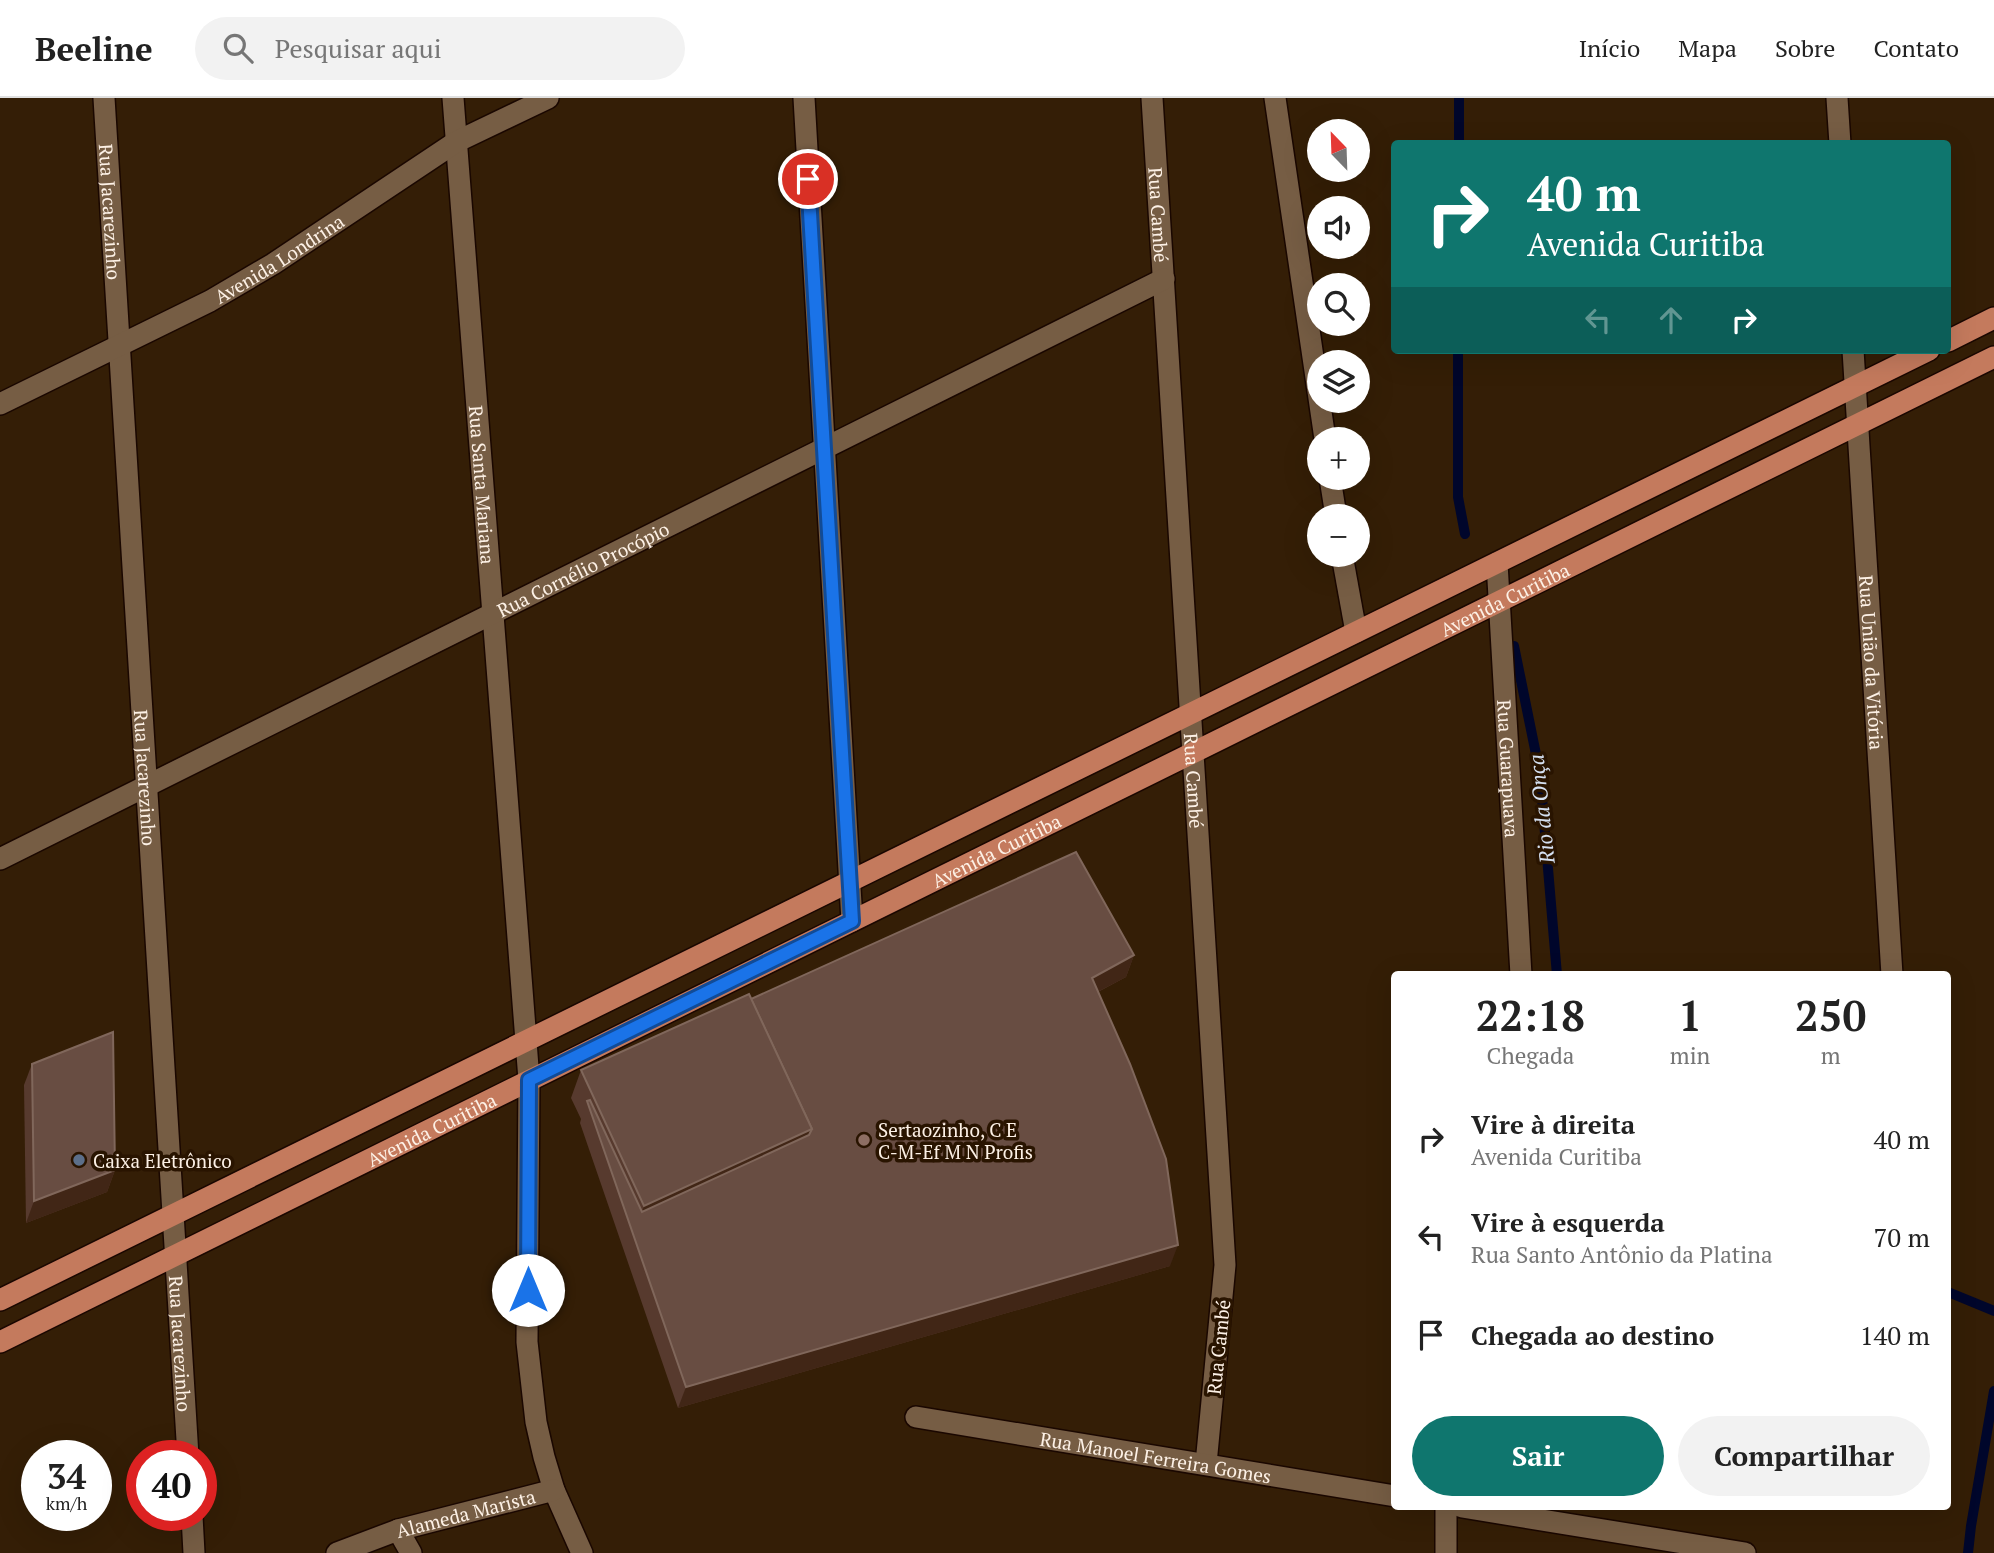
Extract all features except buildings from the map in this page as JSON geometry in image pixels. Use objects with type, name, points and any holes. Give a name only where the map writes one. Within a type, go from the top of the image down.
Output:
[{"type":"main road","points":[[1951,340],[1994,318]]},
{"type":"main road","name":"Avenida Curitiba","points":[[0,1300],[1921,354]]},
{"type":"main road","name":"Avenida Curitiba","points":[[0,1342],[1994,357]]},
{"type":"street","name":"Rua Jacarezinho","points":[[104,98],[187,1440]]},
{"type":"street","name":"Rua Santa Mariana","points":[[453,98],[529,1080],[527,1342],[536,1422],[554,1490],[583,1553]]},
{"type":"street","name":"Avenida Londrina","points":[[0,404],[210,301],[273,264],[456,142],[548,98]]},
{"type":"street","points":[[804,98],[852,921]]},
{"type":"street","name":"Rua Cambé","points":[[1153,98],[1225,1265],[1206,1464]]},
{"type":"street","points":[[1275,98],[1323,427]]},
{"type":"street","points":[[1837,98],[1840,140]]},
{"type":"street","name":"Rua Cornélio Procópio","points":[[0,859],[1164,279]]},
{"type":"street","name":"Rua União da Vitória","points":[[1853,354],[1892,971]]},
{"type":"street","name":"Rua Guarapuava","points":[[1497,563],[1521,971]]},
{"type":"street","points":[[1344,567],[1356,632]]},
{"type":"street","name":"Rua Manoel Ferreira Gomes","points":[[916,1417],[1391,1495]]},
{"type":"street","name":"Alameda Marista","points":[[337,1553],[398,1530],[554,1490]]},
{"type":"street","points":[[1446,1510],[1446,1553]]},
{"type":"street","points":[[1480,1510],[1745,1553]]},
{"type":"street","points":[[398,1530],[411,1553]]},
{"type":"street","points":[[193,1531],[194,1553]]},
{"type":"waterway","name":"Rio da Onça","points":[[1459,98],[1459,140]]},
{"type":"waterway","name":"Rio da Onça","points":[[1458,354],[1458,497],[1465,534]]},
{"type":"waterway","name":"Rio da Onça","points":[[1514,646],[1540,774],[1557,971]]},
{"type":"waterway","name":"Rio da Onça","points":[[1951,1293],[1994,1311]]},
{"type":"waterway","points":[[1968,1553],[1994,1391]]},
{"type":"place","name":"Sertaozinho, C E C-M-Ef M N Profis","points":[[864,1140]]},
{"type":"place","name":"Caixa Eletrônico","points":[[79,1160]]},
{"type":"route","points":[[528,1290],[529,1080],[852,921],[808,179]]}]
